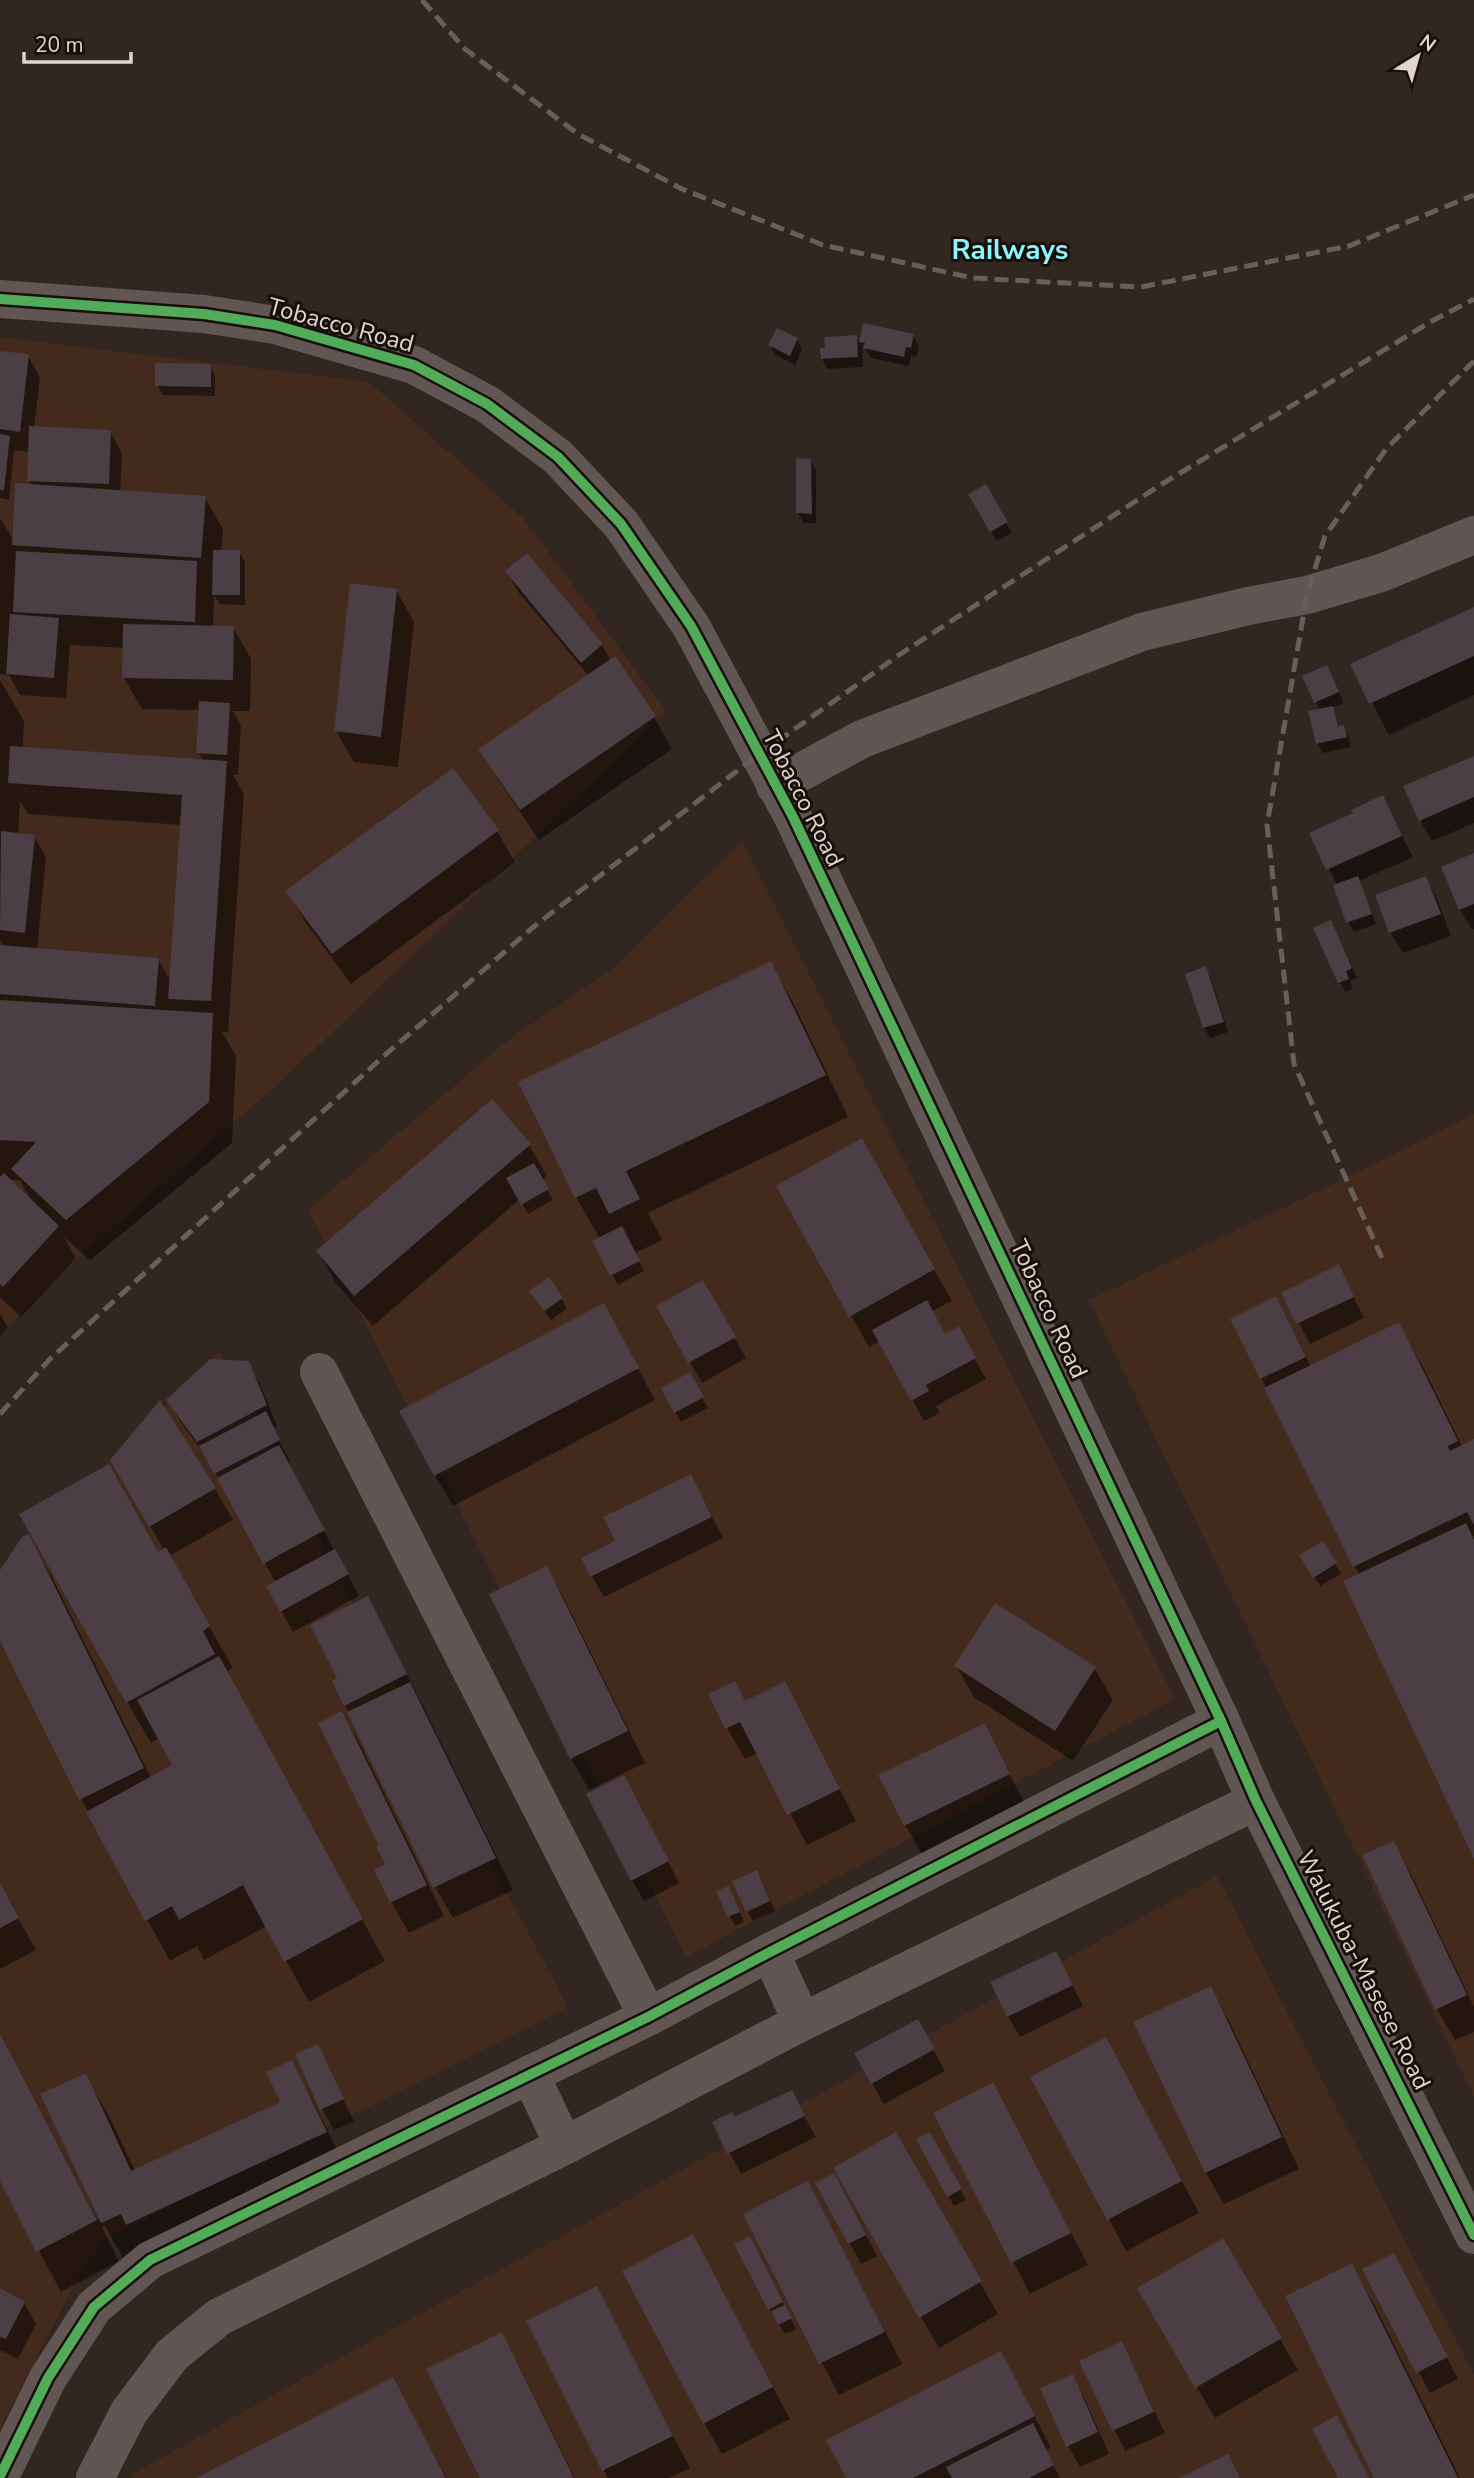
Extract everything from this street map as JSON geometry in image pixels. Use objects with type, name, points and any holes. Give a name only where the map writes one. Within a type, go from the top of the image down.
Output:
[{"type":"street","name":"Tobacco Road","points":[[0,299],[204,314],[275,326],[414,365],[487,404],[558,457],[621,524],[691,626],[793,817],[1221,1721]]},
{"type":"street","points":[[775,786],[862,739],[1143,632],[1248,606],[1307,595],[1381,573],[1474,535]]},
{"type":"street","points":[[319,1371],[648,2017]]},
{"type":"street","points":[[0,2476],[48,2378],[94,2307],[150,2260],[648,2017],[1221,1721]]},
{"type":"street","name":"Walukuba-Masese Road","points":[[1221,1721],[1256,1801],[1474,2235]]},
{"type":"street","points":[[95,2478],[129,2412],[172,2355],[219,2317],[564,2146],[802,2022],[1256,1801]]},
{"type":"street","points":[[770,1952],[802,2022]]},
{"type":"street","points":[[530,2074],[564,2146]]},
{"type":"shaded area","points":[[0,337],[369,382],[523,518],[666,711],[286,1077],[60,1274],[0,1336]]},
{"type":"shaded area","points":[[742,841],[1175,1699],[686,1957],[308,1210],[512,1037],[610,971]]},
{"type":"shaded area","points":[[1474,1114],[1474,2097],[1089,1300]]},
{"type":"shaded area","points":[[219,1352],[568,2007],[106,2238],[83,2268],[0,2429],[0,1569]]},
{"type":"shaded area","points":[[1217,1876],[1474,2375],[1474,2478],[132,2478],[131,2475],[331,2363]]},
{"type":"building","points":[[863,323],[914,334],[911,348],[906,347],[904,357],[863,348],[865,343],[859,342]]},
{"type":"building","points":[[777,328],[798,338],[790,356],[768,345]]},
{"type":"building","points":[[857,335],[858,357],[821,359],[820,348],[825,348],[824,337]]},
{"type":"building","points":[[0,351],[29,354],[20,432],[0,429]]},
{"type":"building","points":[[155,363],[211,364],[211,387],[155,386]]},
{"type":"building","points":[[29,426],[111,430],[109,484],[27,481]]},
{"type":"building","points":[[0,434],[10,436],[4,490],[0,490]]},
{"type":"building","points":[[796,458],[811,459],[812,514],[796,513]]},
{"type":"building","points":[[15,483],[206,496],[201,558],[12,545]]},
{"type":"building","points":[[986,484],[1008,522],[990,532],[968,494]]},
{"type":"building","points":[[213,550],[240,550],[240,595],[212,595]]},
{"type":"building","points":[[16,551],[197,561],[195,622],[13,612]]},
{"type":"building","points":[[527,553],[603,644],[581,663],[505,571]]},
{"type":"building","points":[[350,583],[397,589],[381,737],[334,731]]},
{"type":"building","points":[[1474,607],[1474,656],[1369,704],[1350,664]]},
{"type":"building","points":[[10,614],[59,618],[54,678],[6,674]]},
{"type":"building","points":[[123,624],[234,626],[233,680],[122,678]]},
{"type":"building","points":[[615,656],[656,716],[520,810],[478,749]]},
{"type":"building","points":[[1327,665],[1339,692],[1314,703],[1302,676]]},
{"type":"building","points":[[199,701],[230,703],[227,755],[196,753]]},
{"type":"building","points":[[1333,706],[1338,726],[1344,725],[1347,737],[1316,744],[1308,711]]},
{"type":"building","points":[[10,746],[227,761],[211,1001],[168,999],[182,795],[8,783]]},
{"type":"building","points":[[1474,756],[1474,797],[1419,821],[1403,786]]},
{"type":"building","points":[[453,768],[499,830],[332,954],[285,891]]},
{"type":"building","points":[[1383,795],[1402,836],[1326,870],[1309,833],[1353,813],[1351,810]]},
{"type":"building","points":[[1,831],[35,835],[25,933],[0,930]]},
{"type":"building","points":[[1474,853],[1474,904],[1459,910],[1441,867]]},
{"type":"building","points":[[1358,876],[1372,914],[1346,923],[1333,885]]},
{"type":"building","points":[[1426,876],[1441,914],[1389,933],[1375,895]]},
{"type":"building","points":[[1331,920],[1352,968],[1346,971],[1349,979],[1338,983],[1313,928]]},
{"type":"building","points":[[0,945],[159,958],[155,1006],[0,994]]},
{"type":"building","points":[[771,961],[826,1075],[626,1171],[640,1199],[609,1214],[596,1188],[575,1198],[518,1082]]},
{"type":"building","points":[[1206,966],[1224,1022],[1203,1028],[1185,974]]},
{"type":"building","points":[[0,1000],[213,1013],[209,1102],[66,1220],[11,1169],[36,1142],[0,1140]]},
{"type":"building","points":[[492,1099],[531,1144],[354,1296],[316,1251]]},
{"type":"building","points":[[862,1138],[935,1269],[849,1317],[776,1186]]},
{"type":"building","points":[[534,1163],[549,1189],[521,1205],[506,1178]]},
{"type":"building","points":[[4,1173],[59,1226],[3,1287],[0,1284],[0,1177]]},
{"type":"building","points":[[622,1226],[640,1261],[610,1276],[592,1241]]},
{"type":"building","points":[[1339,1264],[1354,1297],[1296,1324],[1281,1293]]},
{"type":"building","points":[[549,1277],[563,1298],[544,1311],[529,1291]]},
{"type":"building","points":[[703,1280],[736,1337],[688,1363],[656,1306]]},
{"type":"building","points":[[1276,1296],[1306,1357],[1260,1379],[1230,1319]]},
{"type":"building","points":[[927,1300],[945,1334],[959,1326],[976,1358],[926,1385],[929,1391],[911,1401],[872,1330]]},
{"type":"building","points":[[604,1303],[639,1368],[434,1476],[399,1411]]},
{"type":"building","points":[[1399,1322],[1458,1441],[1448,1446],[1450,1451],[1474,1439],[1474,1525],[1467,1512],[1353,1567],[1264,1388]]},
{"type":"building","points":[[210,1359],[249,1361],[267,1405],[197,1442],[166,1400]]},
{"type":"building","points":[[690,1372],[704,1397],[674,1413],[661,1388]]},
{"type":"building","points":[[160,1400],[216,1488],[149,1527],[110,1460]]},
{"type":"building","points":[[266,1411],[280,1440],[214,1474],[199,1446]]},
{"type":"building","points":[[279,1445],[325,1530],[263,1564],[217,1478]]},
{"type":"building","points":[[109,1464],[158,1552],[166,1547],[210,1626],[203,1631],[215,1654],[126,1703],[19,1514]]},
{"type":"building","points":[[691,1474],[712,1517],[590,1577],[581,1558],[615,1541],[603,1517]]},
{"type":"building","points":[[1466,1523],[1474,1540],[1474,1859],[1343,1581]]},
{"type":"building","points":[[29,1534],[144,1768],[79,1800],[0,1641],[0,1570],[22,1537]]},
{"type":"building","points":[[1323,1541],[1337,1563],[1313,1578],[1299,1555]]},
{"type":"building","points":[[335,1549],[349,1574],[280,1612],[266,1586]]},
{"type":"building","points":[[547,1566],[628,1731],[570,1759],[489,1594]]},
{"type":"building","points":[[368,1596],[407,1674],[344,1706],[332,1681],[337,1678],[310,1625]]},
{"type":"building","points":[[995,1603],[1096,1667],[1055,1731],[954,1666]]},
{"type":"building","points":[[219,1656],[363,1919],[284,1962],[243,1885],[179,1920],[172,1906],[145,1921],[86,1812],[172,1765],[137,1700]]},
{"type":"building","points":[[735,1681],[745,1701],[785,1681],[840,1789],[787,1815],[740,1722],[725,1729],[708,1694]]},
{"type":"building","points":[[410,1682],[496,1858],[433,1888],[347,1712]]},
{"type":"building","points":[[342,1711],[427,1885],[390,1903],[374,1870],[385,1864],[376,1847],[379,1846],[318,1723]]},
{"type":"building","points":[[985,1723],[1010,1774],[904,1826],[878,1775]]},
{"type":"building","points":[[624,1775],[669,1861],[631,1881],[586,1794]]},
{"type":"building","points":[[1394,1841],[1467,1995],[1435,2010],[1362,1855]]},
{"type":"building","points":[[757,1870],[770,1901],[746,1912],[732,1881]]},
{"type":"building","points":[[0,1883],[19,1918],[0,1928]]},
{"type":"building","points":[[729,1886],[740,1912],[727,1917],[716,1891]]},
{"type":"building","points":[[1056,1951],[1073,1985],[1007,2017],[990,1982]]},
{"type":"building","points":[[1211,1986],[1282,2137],[1205,2173],[1133,2022]]},
{"type":"building","points":[[918,2019],[935,2049],[871,2084],[854,2053]]},
{"type":"building","points":[[0,2033],[97,2220],[36,2252],[0,2181]]},
{"type":"building","points":[[1106,2037],[1182,2181],[1107,2220],[1030,2077]]},
{"type":"building","points":[[318,2044],[344,2099],[320,2110],[295,2054]]},
{"type":"building","points":[[292,2060],[327,2132],[126,2225],[121,2214],[101,2223],[40,2094],[86,2073],[131,2171],[280,2102],[266,2072]]},
{"type":"building","points":[[993,2082],[1071,2233],[1011,2263],[933,2113]]},
{"type":"building","points":[[792,2090],[805,2116],[727,2154],[712,2122],[733,2112],[734,2117]]},
{"type":"building","points":[[896,2132],[982,2281],[919,2318],[833,2168]]},
{"type":"building","points":[[930,2132],[962,2189],[947,2197],[916,2139]]},
{"type":"building","points":[[834,2173],[866,2235],[848,2244],[815,2183]]},
{"type":"building","points":[[808,2181],[885,2332],[819,2364],[743,2214]]},
{"type":"building","points":[[693,2234],[773,2387],[703,2424],[622,2271]]},
{"type":"building","points":[[750,2236],[783,2302],[768,2310],[734,2244]]},
{"type":"building","points":[[1223,2238],[1282,2338],[1195,2388],[1137,2288]]},
{"type":"building","points":[[1394,2253],[1448,2357],[1416,2373],[1362,2269]]},
{"type":"building","points":[[1352,2263],[1458,2478],[1374,2478],[1285,2296]]},
{"type":"building","points":[[597,2286],[673,2436],[602,2471],[526,2321]]},
{"type":"building","points":[[0,2288],[25,2302],[6,2339],[0,2337]]},
{"type":"building","points":[[785,2305],[792,2318],[778,2325],[771,2311]]},
{"type":"building","points":[[502,2332],[574,2478],[480,2478],[426,2369]]},
{"type":"building","points":[[1122,2341],[1154,2412],[1112,2431],[1079,2361]]},
{"type":"building","points":[[1001,2351],[1035,2416],[913,2478],[846,2478],[826,2440]]},
{"type":"building","points":[[1073,2374],[1098,2432],[1066,2447],[1040,2388]]},
{"type":"building","points":[[393,2377],[446,2478],[196,2478]]},
{"type":"building","points":[[1337,2415],[1369,2478],[1338,2478],[1312,2429]]},
{"type":"building","points":[[1033,2423],[1054,2465],[1029,2478],[952,2478],[946,2467]]},
{"type":"building","points":[[1228,2454],[1240,2478],[1179,2478]]},
{"type":"railway","points":[[422,0],[465,49],[578,134],[682,189],[823,245],[973,278],[1141,287],[1349,246],[1474,195]]},
{"type":"railway","points":[[0,1414],[50,1359],[385,1055],[537,924],[758,755],[899,655],[1162,484],[1432,321],[1474,299]]},
{"type":"railway","points":[[1382,1258],[1294,1064],[1267,825],[1307,595],[1325,536],[1386,449],[1474,361]]},
{"type":"cycle path","points":[[0,299],[204,314],[275,325],[414,365],[487,404],[558,457],[621,524],[691,626],[793,817],[1221,1721],[1256,1801],[1474,2235]]},
{"type":"cycle path","points":[[0,2476],[48,2378],[94,2307],[150,2260],[648,2017],[1221,1721]]},
{"type":"district","name":"Railways","points":[[1010,250]]}]
